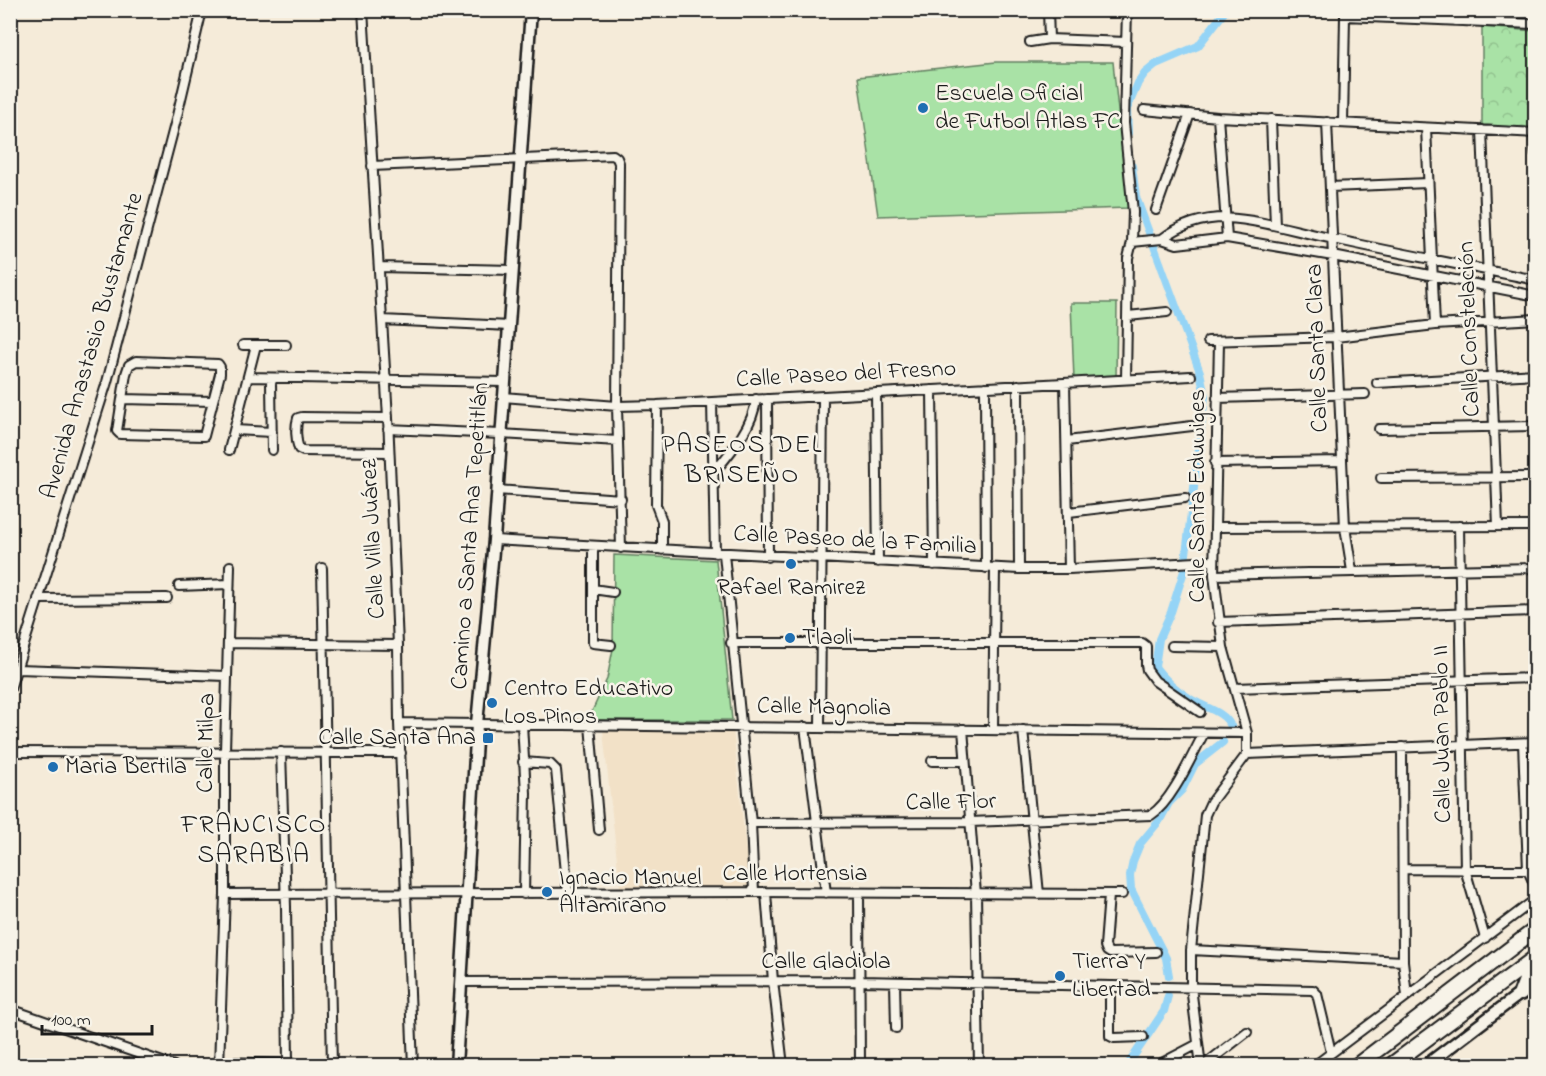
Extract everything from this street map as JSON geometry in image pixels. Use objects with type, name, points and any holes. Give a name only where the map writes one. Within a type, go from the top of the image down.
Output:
[{"type":"highway","points":[[1356,1065],[1536,929]]},
{"type":"highway","points":[[1521,993],[1535,958]]},
{"type":"highway","points":[[1390,1065],[1535,958]]},
{"type":"street","name":"Avenida Anastasio Bustamante","points":[[10,689],[107,382],[176,120],[202,10]]},
{"type":"street","name":"Calle Villa Juárez","points":[[363,10],[388,418],[413,1065]]},
{"type":"street","name":"Camino a Santa Ana Tepetitlán","points":[[456,1065],[477,724],[494,540],[531,10]]},
{"type":"street","points":[[1048,10],[1049,39]]},
{"type":"street","points":[[1126,379],[1128,258],[1132,242],[1133,212],[1124,123],[1127,10]]},
{"type":"street","points":[[1455,10],[1455,21]]},
{"type":"street","points":[[1343,123],[1345,16],[1536,24]]},
{"type":"street","points":[[1030,42],[1049,39],[1126,42]]},
{"type":"street","points":[[1144,110],[1218,117],[1535,133],[1536,154]]},
{"type":"street","points":[[1156,210],[1190,114]]},
{"type":"street","points":[[1218,117],[1227,238]]},
{"type":"street","points":[[1271,119],[1275,225]]},
{"type":"street","name":"Calle Santa Clara","points":[[1327,122],[1345,527],[1352,571]]},
{"type":"street","points":[[1425,128],[1435,325]]},
{"type":"street","name":"Calle Constelación","points":[[1482,130],[1498,526]]},
{"type":"street","points":[[372,166],[613,155],[618,160],[617,406],[621,548]]},
{"type":"street","points":[[1330,187],[1428,183]]},
{"type":"street","points":[[1159,239],[1186,224],[1225,218],[1275,225],[1332,239],[1536,280]]},
{"type":"street","points":[[1174,229],[1177,244]]},
{"type":"street","points":[[1132,242],[1159,239],[1177,244],[1227,238],[1333,256],[1536,296]]},
{"type":"street","points":[[379,267],[513,270]]},
{"type":"street","points":[[1128,316],[1167,312]]},
{"type":"street","points":[[1208,341],[1336,337],[1435,325],[1536,319]]},
{"type":"street","points":[[382,320],[510,326]]},
{"type":"street","name":"Calle Santa Eduwiges","points":[[1219,342],[1214,575],[1218,622],[1223,647],[1248,734],[1247,754]]},
{"type":"street","points":[[243,345],[286,345]]},
{"type":"street","points":[[229,450],[256,345]]},
{"type":"street","points":[[136,361],[218,364],[220,370],[206,434],[200,437],[120,434],[116,428],[126,374],[129,365],[136,361]]},
{"type":"street","points":[[110,369],[126,374]]},
{"type":"street","points":[[1377,383],[1536,374]]},
{"type":"street","name":"Calle Paseo del Fresno","points":[[503,397],[617,406],[657,405],[1191,376]]},
{"type":"street","points":[[248,377],[386,381],[504,381]]},
{"type":"street","points":[[272,450],[271,383],[273,378]]},
{"type":"street","points":[[107,382],[124,384]]},
{"type":"street","points":[[1065,383],[1070,569]]},
{"type":"street","points":[[1018,386],[1019,569]]},
{"type":"street","points":[[985,387],[986,568]]},
{"type":"street","points":[[932,390],[934,565]]},
{"type":"street","points":[[876,393],[878,562]]},
{"type":"street","points":[[1218,398],[1365,394]]},
{"type":"street","points":[[820,727],[823,396]]},
{"type":"street","points":[[122,399],[213,401]]},
{"type":"street","points":[[715,471],[732,451],[755,410],[756,399]]},
{"type":"street","points":[[768,399],[768,557]]},
{"type":"street","points":[[712,402],[719,553],[751,823],[754,892]]},
{"type":"street","points":[[657,405],[656,505],[662,521],[662,550]]},
{"type":"street","points":[[388,418],[302,417],[298,418],[296,423],[297,446],[303,451],[389,452]]},
{"type":"street","points":[[1067,441],[1192,426]]},
{"type":"street","points":[[1379,429],[1536,426]]},
{"type":"street","points":[[388,429],[618,441]]},
{"type":"street","points":[[236,430],[272,432]]},
{"type":"street","points":[[1215,463],[1342,461]]},
{"type":"street","points":[[1380,478],[1536,477]]},
{"type":"street","points":[[496,490],[621,499]]},
{"type":"street","points":[[1069,512],[1185,498]]},
{"type":"street","name":"Calle Juan Pablo II","points":[[1459,526],[1466,869],[1485,938]]},
{"type":"street","points":[[1215,527],[1536,526]]},
{"type":"street","name":"Calle Paseo de la Familia","points":[[494,540],[768,557],[1019,569],[1070,569],[1214,561]]},
{"type":"street","points":[[593,546],[592,643],[611,645]]},
{"type":"street","name":"Calle Milpa","points":[[219,1064],[225,894],[225,751],[230,566]]},
{"type":"street","points":[[322,568],[332,1065]]},
{"type":"street","points":[[993,730],[995,568]]},
{"type":"street","points":[[1214,575],[1536,568]]},
{"type":"street","points":[[179,586],[229,585]]},
{"type":"street","points":[[593,589],[613,592]]},
{"type":"street","points":[[38,599],[167,598]]},
{"type":"street","points":[[1218,622],[1536,611]]},
{"type":"street","points":[[229,643],[398,645]]},
{"type":"street","points":[[731,643],[1142,643],[1146,646],[1147,670],[1155,681],[1200,712]]},
{"type":"street","points":[[1172,646],[1223,647]]},
{"type":"street","points":[[18,669],[227,676]]},
{"type":"street","points":[[1235,688],[1536,678]]},
{"type":"street","name":"Calle Magnolia","points":[[399,723],[1248,734]]},
{"type":"street","points":[[522,724],[525,794],[524,894]]},
{"type":"street","points":[[590,725],[599,830]]},
{"type":"street","points":[[805,727],[826,893]]},
{"type":"street","points":[[963,729],[976,894],[979,1065]]},
{"type":"street","points":[[1023,730],[1039,894]]},
{"type":"street","name":"Calle Flor","points":[[751,823],[1031,821],[1151,815],[1157,812],[1175,787],[1204,733]]},
{"type":"street","points":[[1247,1032],[1202,1065],[1191,987],[1191,951],[1206,809],[1247,754],[1536,742]]},
{"type":"street","points":[[1523,743],[1532,870],[1536,888]]},
{"type":"street","points":[[1402,747],[1403,961],[1407,996]]},
{"type":"street","points":[[10,752],[400,753]]},
{"type":"street","points":[[281,752],[288,1063]]},
{"type":"street","points":[[932,760],[965,761]]},
{"type":"street","points":[[523,762],[550,764],[556,770],[568,893]]},
{"type":"street","points":[[1403,869],[1532,870]]},
{"type":"street","name":"Calle Hortensia","points":[[225,894],[754,892],[1122,894]]},
{"type":"street","points":[[766,893],[783,1065]]},
{"type":"street","points":[[859,893],[860,1065]]},
{"type":"street","points":[[1109,895],[1105,946],[1107,951],[1110,953],[1156,952]]},
{"type":"street","points":[[1314,1065],[1536,899]]},
{"type":"street","points":[[1191,951],[1403,961]]},
{"type":"street","name":"Calle Gladiola","points":[[461,982],[860,981],[1315,991],[1331,1052]]},
{"type":"street","points":[[895,982],[896,1028]]},
{"type":"street","points":[[1425,1065],[1521,993],[1536,985]]},
{"type":"street","points":[[1110,986],[1111,1037],[1143,1037]]},
{"type":"street","points":[[10,1009],[174,1065]]},
{"type":"street","points":[[1156,1065],[1198,1044]]},
{"type":"street","points":[[219,1064],[370,1065]]},
{"type":"shaded area","points":[[733,730],[750,888],[620,887],[603,731]]},
{"type":"green space","points":[[1482,27],[1535,31],[1535,129],[1482,128]]},
{"type":"green space","points":[[996,62],[1113,62],[1128,208],[878,216],[858,77]]},
{"type":"green space","points":[[1071,303],[1117,303],[1116,377],[1074,380]]},
{"type":"green space","points":[[614,555],[716,560],[732,720],[588,720],[607,679],[613,649]]},
{"type":"waterway","points":[[1128,133],[1127,109],[1145,73],[1156,64],[1198,46],[1226,10]]},
{"type":"waterway","points":[[1132,166],[1136,197],[1200,372],[1205,396],[1184,571],[1171,612],[1159,639],[1155,667],[1179,691],[1223,716],[1231,726]]},
{"type":"waterway","points":[[1169,976],[1166,958],[1131,889],[1130,875],[1133,861],[1140,844],[1160,820],[1169,803],[1182,790],[1195,764],[1223,742]]},
{"type":"waterway","points":[[1127,1066],[1164,1011],[1168,996]]},
{"type":"place","name":"Escuela Oficial de Futbol Atlas FC","points":[[923,108]]},
{"type":"place","name":"Rafael Ramirez","points":[[791,564]]},
{"type":"place","name":"Tlaoli","points":[[790,638]]},
{"type":"place","name":"Centro Educativo Los Pinos","points":[[492,703]]},
{"type":"place","name":"Calle Santa Ana","points":[[488,738]]},
{"type":"place","name":"Maria Bertila","points":[[53,767]]},
{"type":"place","name":"Ignacio Manuel Altamirano","points":[[547,892]]},
{"type":"place","name":"Tierra Y Libertad","points":[[1060,976]]},
{"type":"district","name":"PASEOS DEL BRISEÑO","points":[[742,460]]},
{"type":"district","name":"FRANCISCO SARABIA","points":[[254,841]]}]
